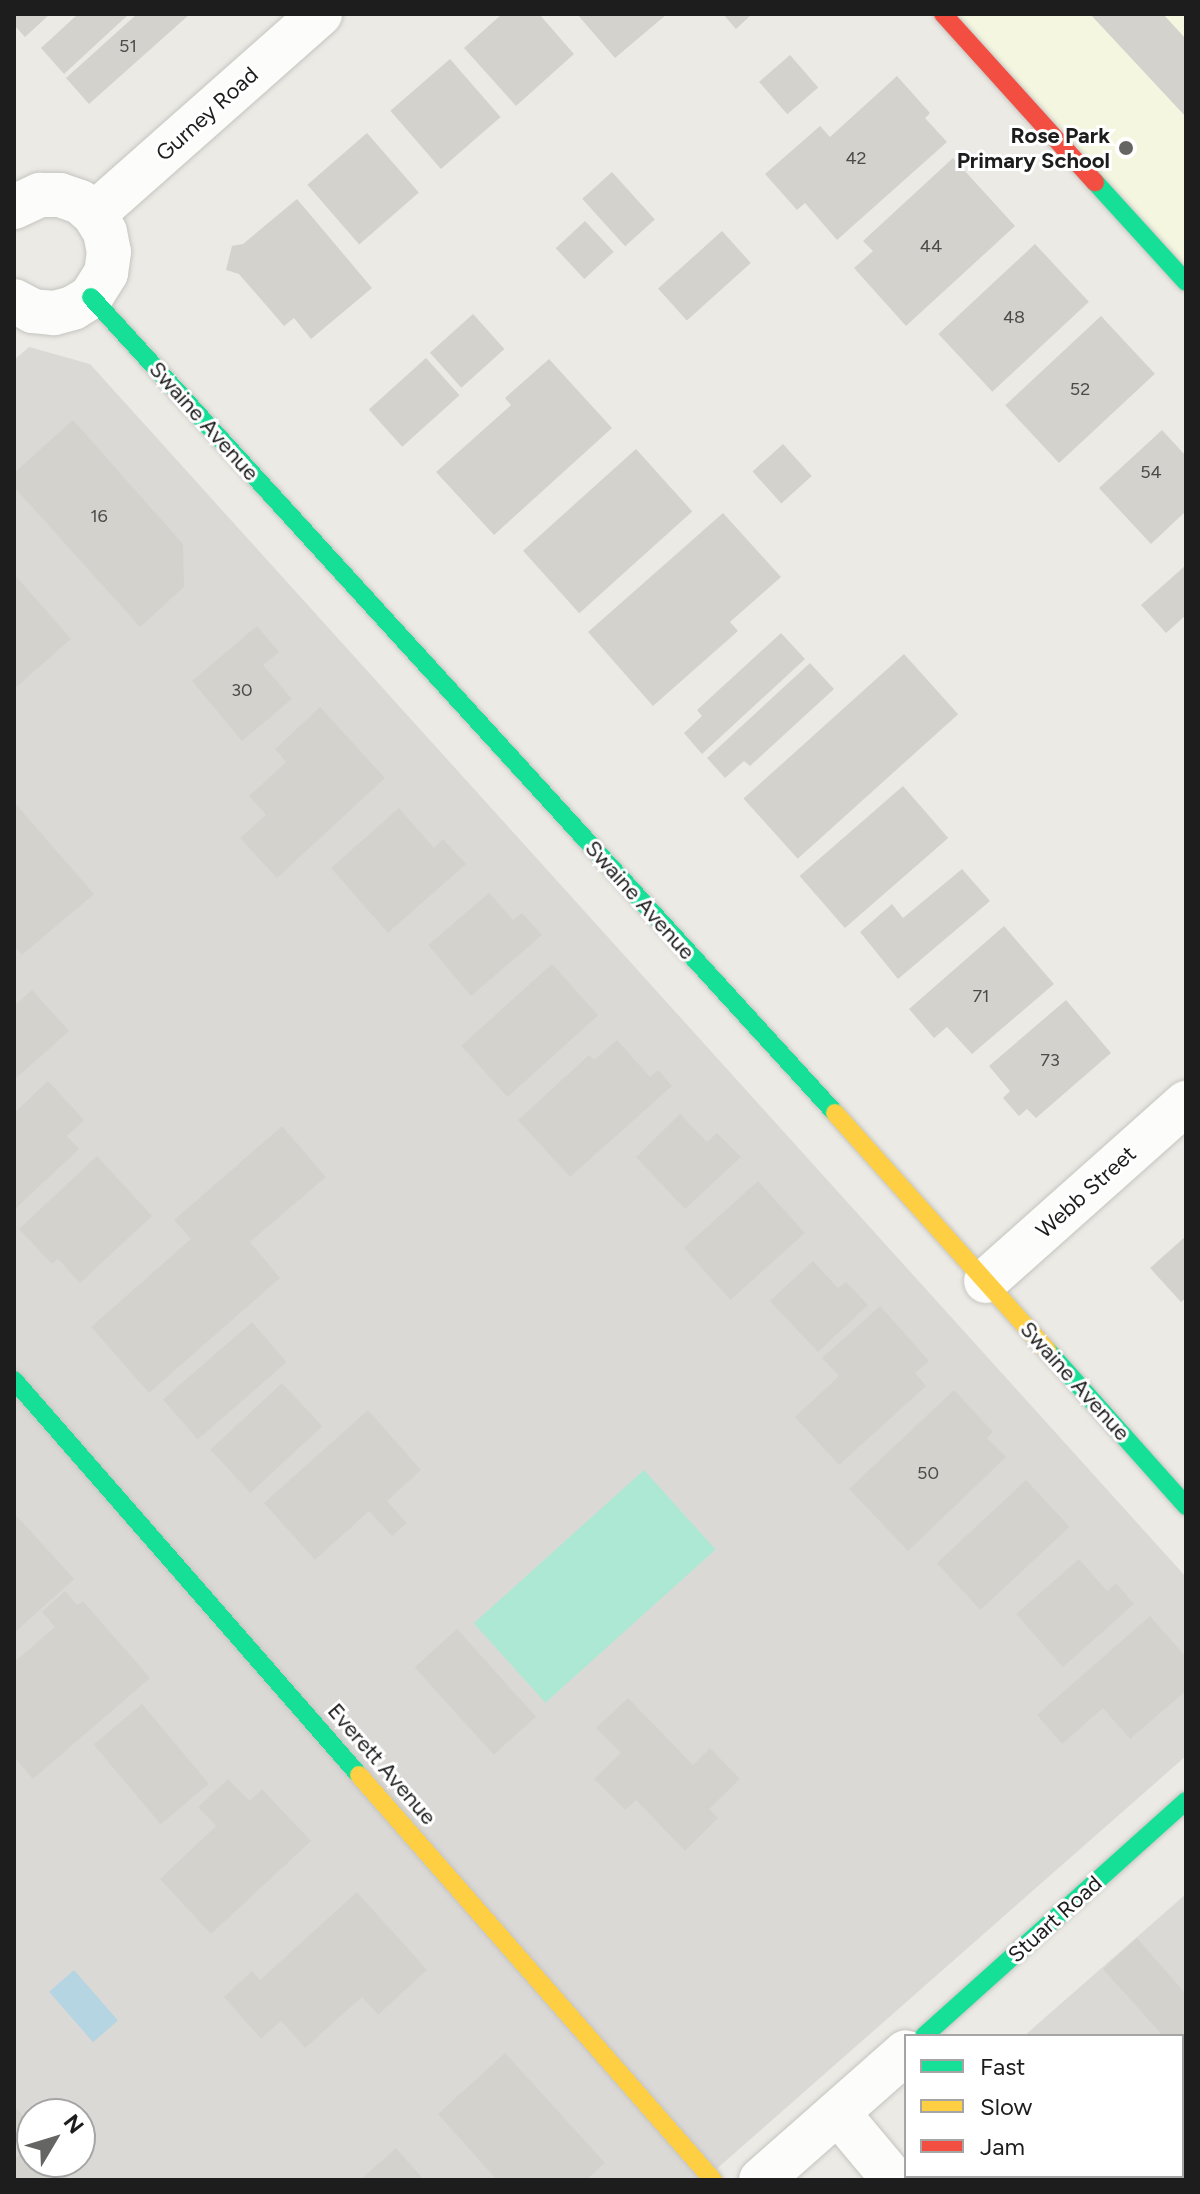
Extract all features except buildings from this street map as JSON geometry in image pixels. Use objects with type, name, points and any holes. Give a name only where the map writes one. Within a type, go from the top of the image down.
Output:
[{"type":"street","name":"Gurney Road","points":[[94,214],[320,14]]},
{"type":"street","points":[[943,14],[1186,282]]},
{"type":"street","points":[[14,301],[33,311],[54,313],[73,308],[91,297],[106,273],[109,252],[105,232],[94,214],[80,202],[60,195],[40,195],[16,201]]},
{"type":"street","name":"Swaine Avenue","points":[[91,297],[986,1281],[1186,1506]]},
{"type":"street","name":"Webb Street","points":[[986,1281],[1186,1103]]},
{"type":"street","name":"Everett Avenue","points":[[14,1380],[713,2180]]},
{"type":"street","name":"Stuart Road","points":[[926,2034],[1186,1801]]},
{"type":"street","points":[[761,2180],[904,2054]]},
{"type":"street","points":[[838,2113],[894,2180]]},
{"type":"shaded area","name":"Rose Park Primary School","points":[[944,14],[1186,14],[1186,281]]},
{"type":"shaded area","points":[[29,347],[90,364],[1186,1577],[1186,1756],[704,2180],[14,2180],[14,360]]},
{"type":"shaded area","points":[[1186,1894],[1186,2180],[950,2180],[948,2178],[1184,2178],[1184,2034],[1026,2034]]},
{"type":"green space","points":[[644,1470],[716,1550],[545,1703],[474,1623]]},
{"type":"water","points":[[74,1970],[118,2021],[93,2042],[49,1992]]},
{"type":"traffic: fast","points":[[1095,182],[1186,282]]},
{"type":"traffic: fast","points":[[91,297],[835,1113]]},
{"type":"traffic: fast","points":[[1048,1351],[1186,1506]]},
{"type":"traffic: fast","points":[[14,1380],[359,1775]]},
{"type":"traffic: fast","points":[[926,2034],[1186,1801]]},
{"type":"traffic: slow","points":[[835,1113],[1048,1351]]},
{"type":"traffic: slow","points":[[359,1775],[713,2180]]},
{"type":"traffic: jam","points":[[943,14],[1095,182]]},
{"type":"place","name":"Rose Park Primary School","points":[[1126,148]]}]
